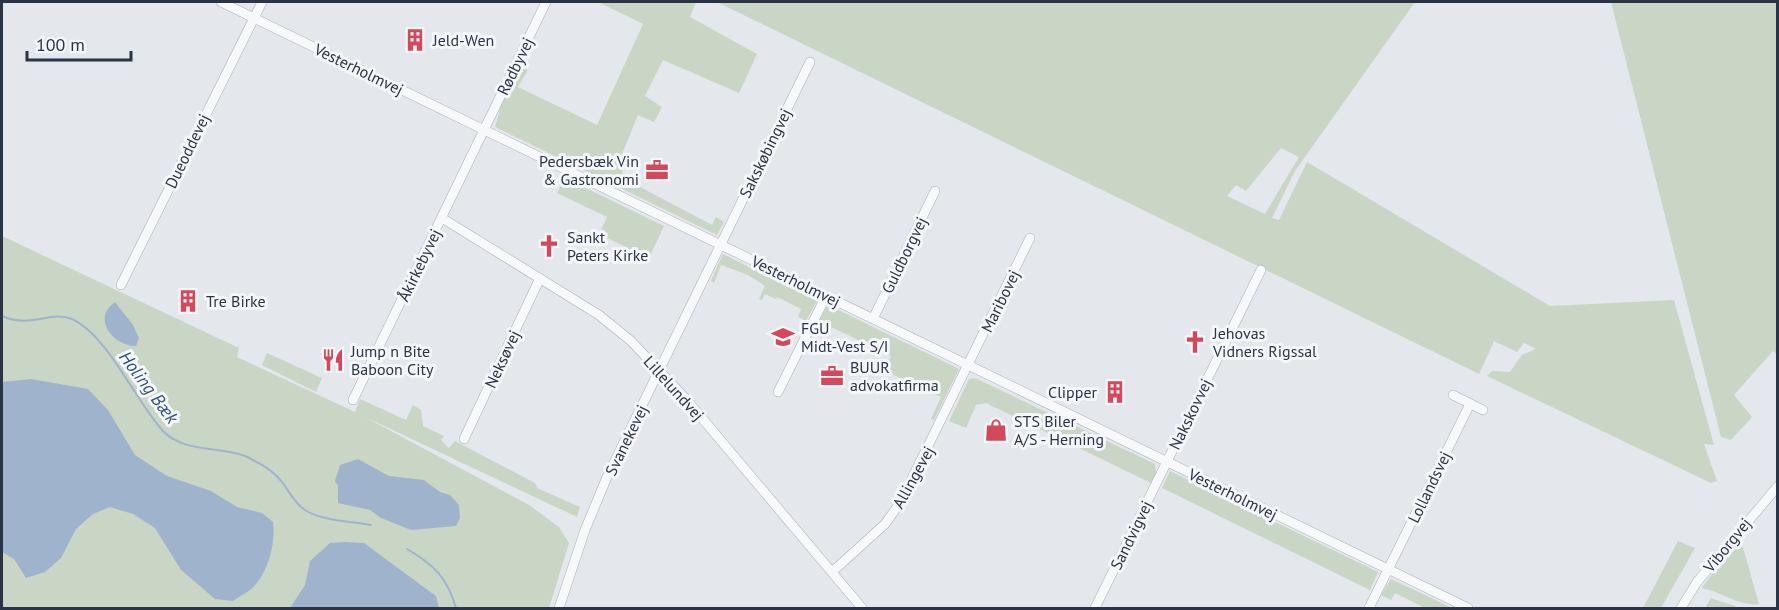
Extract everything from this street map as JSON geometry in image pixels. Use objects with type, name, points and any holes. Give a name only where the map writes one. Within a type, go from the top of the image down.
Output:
[{"type":"street","name":"Vesterholmvej","points":[[221,2],[1468,609]]},
{"type":"street","name":"Dueoddevej","points":[[121,285],[262,2]]},
{"type":"street","name":"Rødbyvej","points":[[484,130],[546,2]]},
{"type":"street","name":"Sakskøbingvej","points":[[721,244],[810,62]]},
{"type":"street","name":"Åkirkebyvej","points":[[353,400],[484,130]]},
{"type":"street","name":"Guldborgvej","points":[[873,319],[935,190]]},
{"type":"street","name":"Lillelundvej","points":[[442,218],[599,315],[631,341],[660,370],[862,609]]},
{"type":"street","name":"Maribovej","points":[[969,365],[1030,238]]},
{"type":"street","name":"Svanekevej","points":[[559,609],[585,530],[607,477],[721,244]]},
{"type":"street","name":"Nakskovvej","points":[[1167,462],[1261,270]]},
{"type":"street","name":"Neksøvej","points":[[465,439],[540,278]]},
{"type":"street","points":[[778,392],[826,296]]},
{"type":"street","name":"Allingevej","points":[[832,572],[885,524],[900,503],[969,365]]},
{"type":"street","points":[[1453,395],[1483,410]]},
{"type":"street","name":"Lollandsvej","points":[[1369,609],[1470,404]]},
{"type":"street","name":"Sandvigvej","points":[[1095,609],[1167,462]]},
{"type":"street","name":"Viborgvej","points":[[1681,609],[1704,573],[1778,486]]},
{"type":"green space","points":[[598,2],[696,2],[690,17],[757,54],[739,93],[663,60],[645,96],[662,107],[654,122],[638,115],[618,164],[623,178],[712,225],[716,217],[724,222],[717,235],[495,127],[501,106],[521,67],[528,70],[518,87],[597,125],[643,24]]},
{"type":"green space","points":[[717,2],[1415,2],[1295,171],[1272,218],[1279,220],[1307,162],[1550,306],[1674,300],[1714,445],[1704,444],[1717,481],[1711,483],[1487,376],[1492,371],[1510,372],[1522,355],[1536,349],[1524,343],[1517,352],[1494,341],[1479,374]],"holes":[[[1281,148],[1299,157],[1265,214],[1227,196],[1236,185],[1246,191]]]},
{"type":"green space","points":[[1611,2],[1777,2],[1777,354],[1773,351],[1734,395],[1752,417],[1731,440],[1721,437]]},
{"type":"green space","points":[[565,178],[664,226],[649,258],[599,234],[607,217],[557,193]]},
{"type":"green space","points":[[2,236],[239,348],[237,357],[355,412],[360,399],[406,420],[413,405],[421,410],[423,426],[444,436],[441,440],[449,448],[455,441],[535,483],[537,488],[580,507],[577,517],[363,416],[529,505],[559,527],[569,543],[549,608],[2,608]]},
{"type":"green space","points":[[723,254],[817,301],[806,321],[798,317],[801,309],[777,297],[776,299],[765,294],[762,300],[759,299],[765,286],[748,275],[721,265],[714,283],[711,281]]},
{"type":"green space","points":[[828,305],[959,369],[934,420],[931,419],[941,397],[885,371],[891,356],[819,321]]},
{"type":"green space","points":[[267,353],[322,378],[316,392],[262,365]]},
{"type":"green space","points":[[975,378],[1155,464],[1156,474],[1151,483],[986,403],[976,405],[966,428],[949,421],[969,379]]},
{"type":"green space","points":[[1170,471],[1378,572],[1370,590],[1162,488]]},
{"type":"green space","points":[[1678,541],[1695,548],[1661,608],[1643,608]]},
{"type":"green space","points":[[1741,541],[1759,604],[1745,603],[1702,588],[1722,560]]},
{"type":"green space","points":[[1391,579],[1451,608],[1425,608],[1395,593],[1391,600],[1381,595]]},
{"type":"green space","points":[[1711,598],[1735,606],[1736,608],[1705,608]]},
{"type":"water","points":[[115,302],[133,325],[139,338],[136,346],[120,341],[108,330],[105,316],[108,308]]},
{"type":"water","points":[[31,379],[88,389],[108,410],[135,455],[167,476],[211,491],[237,507],[262,513],[273,522],[270,554],[265,571],[254,587],[233,601],[215,599],[181,570],[155,528],[133,514],[110,507],[93,514],[76,529],[61,558],[45,572],[26,578],[14,559],[2,552],[2,382]]},
{"type":"water","points":[[358,459],[389,476],[424,480],[440,492],[450,495],[459,505],[460,518],[456,526],[411,530],[381,518],[370,510],[338,503],[338,486],[335,481],[340,465]]},
{"type":"water","points":[[330,543],[364,543],[436,596],[439,608],[290,608],[305,585],[310,561]]},
{"type":"waterway","name":"Holing Bæk","points":[[2,316],[22,321],[56,317],[72,319],[98,339],[153,419],[171,438],[191,446],[235,453],[255,461],[274,474],[298,504],[312,514],[328,519],[371,525]]},
{"type":"waterway","name":"Holing Bæk","points":[[407,549],[425,561],[444,580],[456,608]]},
{"type":"place","name":"Jeld-Wen","points":[[415,40]]},
{"type":"place","name":"Pedersbæk Vin & Gastronomi","points":[[657,170]]},
{"type":"place","name":"Sankt Peters Kirke","points":[[549,246]]},
{"type":"place","name":"Tre Birke","points":[[188,301]]},
{"type":"place","name":"FGU Midt-Vest S/I","points":[[783,337]]},
{"type":"place","name":"Jehovas Vidners Rigssal","points":[[1195,342]]},
{"type":"place","name":"Jump n Bite Baboon City","points":[[333,360]]},
{"type":"place","name":"BUUR advokatfirma","points":[[832,376]]},
{"type":"place","name":"Clipper","points":[[1115,392]]},
{"type":"place","name":"STS Biler A/S - Herning","points":[[996,430]]}]
